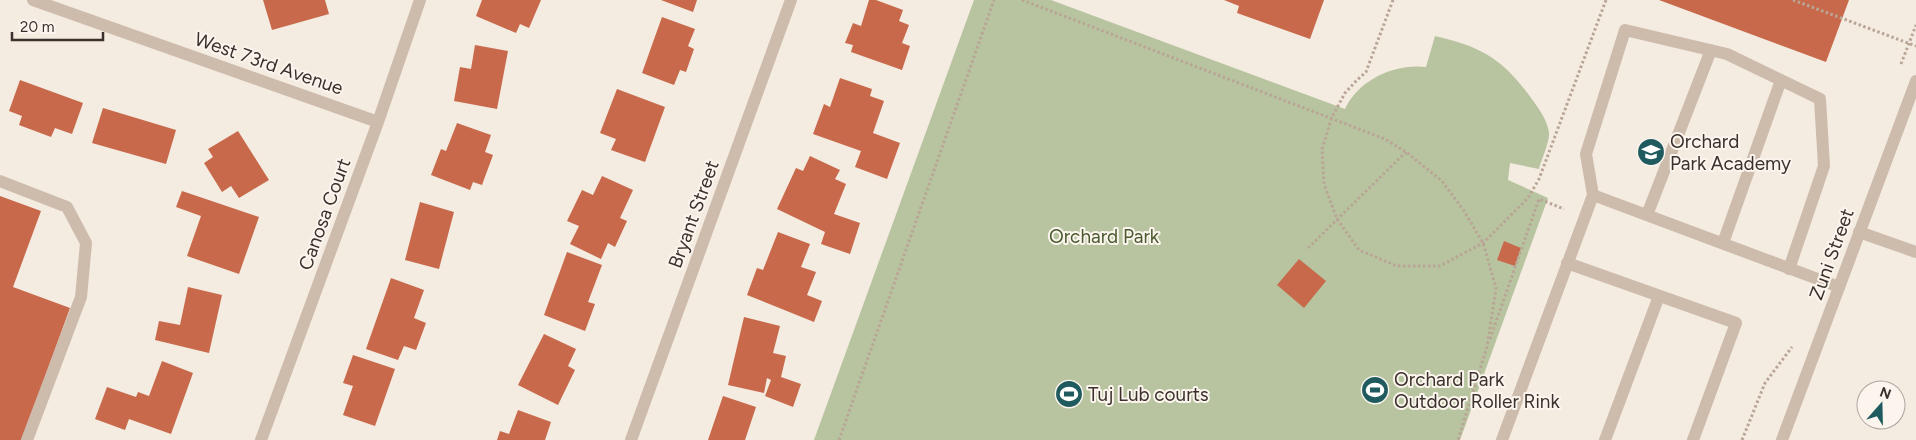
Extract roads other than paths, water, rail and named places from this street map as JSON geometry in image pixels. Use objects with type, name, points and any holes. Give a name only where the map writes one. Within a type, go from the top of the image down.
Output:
[{"type":"street","name":"West 73rd Avenue","points":[[33,0],[55,4],[378,122]]},
{"type":"street","name":"Canosa Court","points":[[261,440],[378,122],[420,0]]},
{"type":"street","name":"Bryant Street","points":[[631,440],[791,0]]},
{"type":"street","points":[[1502,440],[1593,194],[1586,154],[1625,30],[1727,54],[1820,99],[1824,166],[1789,269]]},
{"type":"street","points":[[1647,215],[1711,50]]},
{"type":"street","points":[[1723,244],[1781,80]]},
{"type":"street","name":"Zuni Street","points":[[1782,440],[1916,81]]},
{"type":"street","points":[[0,181],[67,207],[86,243],[80,297],[27,440]]},
{"type":"street","points":[[1593,194],[1839,287]]},
{"type":"street","points":[[1859,232],[1916,252]]},
{"type":"street","points":[[1567,264],[1736,323],[1693,440]]},
{"type":"street","points":[[1605,440],[1659,296]]},
{"type":"place","name":"Orchard Park Academy","points":[[1651,152]]},
{"type":"place","name":"Orchard Park Outdoor Roller Rink","points":[[1375,390]]},
{"type":"place","name":"Tuj Lub courts","points":[[1069,394]]},
{"type":"park label","name":"Orchard Park","points":[[1104,236]]}]
